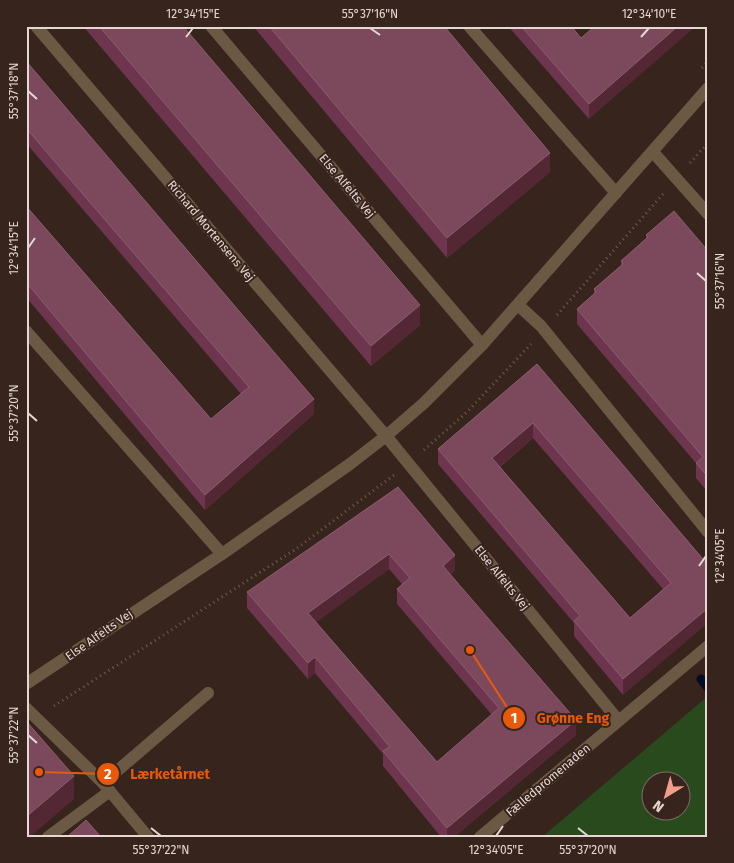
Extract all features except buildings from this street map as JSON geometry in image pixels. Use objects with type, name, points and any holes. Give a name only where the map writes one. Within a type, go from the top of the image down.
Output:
[{"type":"street","name":"Richard Mortensens Vej","points":[[36,26],[386,436]]},
{"type":"street","name":"Else Alfelts Vej","points":[[212,26],[482,345]]},
{"type":"street","points":[[469,26],[616,193]]},
{"type":"street","name":"Else Alfelts Vej","points":[[26,684],[222,554],[350,464],[424,403],[518,306],[708,88]]},
{"type":"street","points":[[653,152],[708,214]]},
{"type":"street","points":[[518,306],[540,326],[708,532]]},
{"type":"street","points":[[26,332],[222,554]]},
{"type":"street","name":"Else Alfelts Vej","points":[[386,436],[618,720]]},
{"type":"street","name":"Fælledpromenaden","points":[[480,837],[708,646]]},
{"type":"street","points":[[48,837],[107,787],[208,693]]},
{"type":"street","points":[[26,708],[107,787],[148,837]]},
{"type":"path","points":[[696,75],[708,61]]},
{"type":"green space","points":[[708,696],[708,837],[542,837]]},
{"type":"waterway","points":[[701,679],[708,688]]},
{"type":"place","name":"Grønne Eng","points":[[470,650]]},
{"type":"place","name":"Lærketårnet","points":[[39,772]]}]
